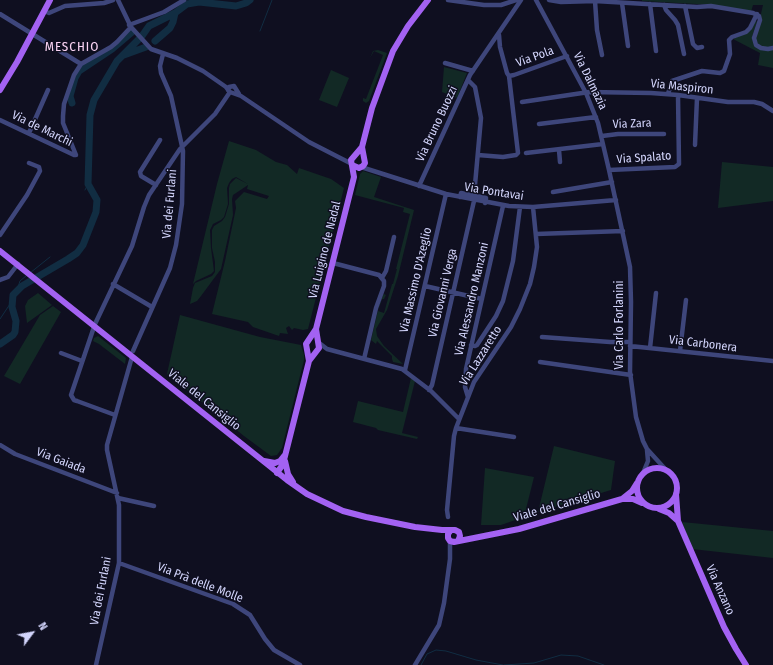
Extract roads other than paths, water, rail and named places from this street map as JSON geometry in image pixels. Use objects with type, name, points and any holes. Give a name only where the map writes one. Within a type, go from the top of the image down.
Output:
[{"type":"main road","points":[[0,90],[50,0]]},
{"type":"main road","points":[[362,147],[351,160],[352,165],[357,168],[362,163],[362,147],[372,108],[393,51],[408,26],[428,0]]},
{"type":"main road","points":[[355,156],[360,155],[362,163]]},
{"type":"main road","name":"Via Luigino de Nadal","points":[[309,361],[306,349],[307,342],[316,330],[354,177],[362,163]]},
{"type":"main road","name":"Via Luigino de Nadal","points":[[352,165],[354,177]]},
{"type":"main road","name":"Viale del Cansiglio","points":[[0,251],[26,270],[94,326],[133,354],[277,473],[297,488],[318,500],[343,511],[444,534],[453,540],[497,534],[520,529],[622,499],[633,499],[642,503]]},
{"type":"main road","name":"Via Luigino de Nadal","points":[[277,473],[282,466],[285,456],[309,361],[319,348],[316,330]]},
{"type":"main road","points":[[307,342],[312,339],[318,342]]},
{"type":"main road","points":[[306,349],[310,352],[316,351]]},
{"type":"main road","points":[[262,461],[275,463],[280,461],[285,456]]},
{"type":"main road","name":"Via Luigino de Nadal","points":[[285,456],[288,474],[297,488]]},
{"type":"main road","points":[[659,509],[664,508],[672,502],[676,494],[677,485],[675,479],[667,471],[652,468],[643,473],[637,483],[637,494],[642,503],[650,508],[659,509],[669,513],[678,521]]},
{"type":"main road","name":"Viale del Cansiglio","points":[[622,499],[632,491],[637,483]]},
{"type":"main road","name":"Via Anzano","points":[[676,494],[678,521],[724,627],[746,665]]},
{"type":"main road","name":"Viale del Cansiglio","points":[[415,527],[456,531],[467,535],[497,534]]},
{"type":"main road","points":[[456,531],[460,536],[453,540],[449,532],[456,531]]},
{"type":"street","points":[[44,11],[49,13],[63,7],[104,3],[113,0]]},
{"type":"street","points":[[118,0],[135,32],[151,49],[176,58],[198,69],[223,84],[231,91],[241,96],[309,142],[340,157],[352,165]]},
{"type":"street","points":[[0,14],[81,64],[111,47],[184,0]]},
{"type":"street","points":[[448,0],[484,5],[503,5],[512,3],[515,8]]},
{"type":"street","points":[[508,4],[516,0]]},
{"type":"street","name":"Via Bruno Buozzi","points":[[418,186],[468,80],[521,0]]},
{"type":"street","name":"Via Dalmazia","points":[[536,0],[586,93],[596,117],[602,136],[616,200]]},
{"type":"street","points":[[549,0],[561,2],[595,1],[711,6],[757,14]]},
{"type":"street","points":[[595,1],[597,30],[602,55]]},
{"type":"street","points":[[622,3],[628,46]]},
{"type":"street","points":[[650,4],[656,51]]},
{"type":"street","points":[[664,5],[666,10],[678,25],[684,54]]},
{"type":"street","points":[[685,6],[693,44],[697,48],[702,47]]},
{"type":"street","points":[[757,14],[759,16],[760,23],[754,34],[755,42],[761,48],[773,48]]},
{"type":"street","points":[[668,94],[672,81],[702,71],[724,71],[730,54],[729,40],[732,37],[746,32],[750,28],[757,14]]},
{"type":"street","points":[[478,155],[503,157],[515,156],[518,154],[509,76],[498,39],[500,32]]},
{"type":"street","points":[[491,45],[496,44],[500,47]]},
{"type":"street","name":"Via dei Furlani","points":[[96,665],[119,563],[118,495],[107,450],[115,415],[133,354],[152,307],[166,279],[175,252],[182,204],[182,146],[171,96],[162,77],[160,66],[163,54]]},
{"type":"street","name":"Via Pola","points":[[509,76],[514,76],[567,56]]},
{"type":"street","points":[[445,63],[473,71]]},
{"type":"street","name":"Via de Marchi","points":[[0,120],[74,156],[76,155],[63,123],[63,116],[64,104],[72,79],[76,69],[81,64]]},
{"type":"street","name":"Via Giovanni Verga","points":[[429,390],[432,385],[474,198],[481,126],[479,104],[475,87],[468,80]]},
{"type":"street","points":[[29,133],[48,90]]},
{"type":"street","points":[[115,415],[72,398],[71,392],[94,326],[132,246],[146,203],[156,185],[182,146],[215,114],[231,91]]},
{"type":"street","name":"Via Maspiron","points":[[522,102],[586,93],[668,94],[728,102],[754,102],[762,104],[773,111]]},
{"type":"street","name":"Via Spalato","points":[[610,170],[675,167],[679,164],[678,95]]},
{"type":"street","points":[[695,146],[697,98]]},
{"type":"street","points":[[539,124],[596,117]]},
{"type":"street","name":"Via Zara","points":[[602,136],[618,134],[664,134]]},
{"type":"street","points":[[156,185],[142,176],[140,172],[160,140]]},
{"type":"street","points":[[526,153],[603,144]]},
{"type":"street","points":[[559,150],[560,162]]},
{"type":"street","points":[[340,157],[347,158],[355,156]]},
{"type":"street","points":[[173,159],[180,159],[183,165]]},
{"type":"street","points":[[0,235],[27,195],[40,171],[39,167],[29,163]]},
{"type":"street","name":"Via Pontavai","points":[[362,163],[373,170],[418,186],[460,198],[474,198],[485,203],[503,206],[533,207],[616,200]]},
{"type":"street","points":[[554,192],[612,182]]},
{"type":"street","name":"Via Massimo D'Azeglio","points":[[405,370],[446,194]]},
{"type":"street","name":"Via Carlo Forlanini","points":[[616,200],[623,231],[630,276],[631,375],[636,417],[647,449],[667,471]]},
{"type":"street","name":"Via Alessandro Manzoni","points":[[468,397],[465,390],[471,345],[503,206]]},
{"type":"street","points":[[471,345],[477,345],[496,316],[503,301],[513,261],[520,207]]},
{"type":"street","name":"Via Lazzaretto","points":[[448,517],[447,510],[456,428],[474,382],[508,332],[528,290],[537,247],[533,207]]},
{"type":"street","points":[[536,234],[623,231]]},
{"type":"street","points":[[382,278],[386,271],[394,237]]},
{"type":"street","points":[[333,263],[377,274],[384,281],[384,286],[376,308],[364,359]]},
{"type":"street","points":[[0,280],[8,277],[18,264]]},
{"type":"street","points":[[113,284],[152,307]]},
{"type":"street","points":[[424,286],[482,299]]},
{"type":"street","points":[[650,348],[656,293]]},
{"type":"street","points":[[680,351],[686,300]]},
{"type":"street","name":"Via Carbonera","points":[[542,337],[630,344],[650,348],[773,361]]},
{"type":"street","points":[[318,342],[326,349]]},
{"type":"street","points":[[316,351],[326,349],[405,370],[460,419]]},
{"type":"street","points":[[61,353],[82,361]]},
{"type":"street","points":[[540,362],[631,375]]},
{"type":"street","points":[[456,428],[514,437]]},
{"type":"street","name":"Via Gaiada","points":[[0,445],[14,454],[118,495],[154,506]]},
{"type":"street","name":"Via Carlo Forlanini","points":[[643,473],[648,461],[647,449]]},
{"type":"street","points":[[415,665],[439,625],[444,603],[453,540]]},
{"type":"street","name":"Via Prà delle Molle","points":[[119,563],[238,606],[250,615],[265,639],[274,650],[300,665]]},
{"type":"waterway","points":[[0,344],[15,332],[16,321],[12,307],[13,295],[22,286],[77,253],[83,245],[96,212],[97,200],[88,184],[90,115],[94,100],[117,61],[142,36],[149,26],[175,13],[187,4],[199,2],[236,6],[250,0]]},
{"type":"waterway","points":[[260,31],[272,0]]},
{"type":"waterway","points":[[155,41],[170,28],[175,13]]},
{"type":"waterway","points":[[72,103],[70,96],[75,78],[79,71],[112,49],[132,32]]},
{"type":"waterway","points":[[124,55],[146,47]]},
{"type":"waterway","points":[[85,190],[88,184]]},
{"type":"waterway","points":[[30,273],[50,257]]},
{"type":"waterway","points":[[17,290],[20,281],[26,276]]},
{"type":"waterway","points":[[0,319],[12,301]]},
{"type":"waterway","points":[[421,665],[427,654],[436,650],[446,651],[476,660],[503,665]]},
{"type":"waterway","points":[[504,665],[534,663],[561,655],[578,656],[604,665]]},
{"type":"district","name":"MESCHIO","points":[[72,47]]}]
